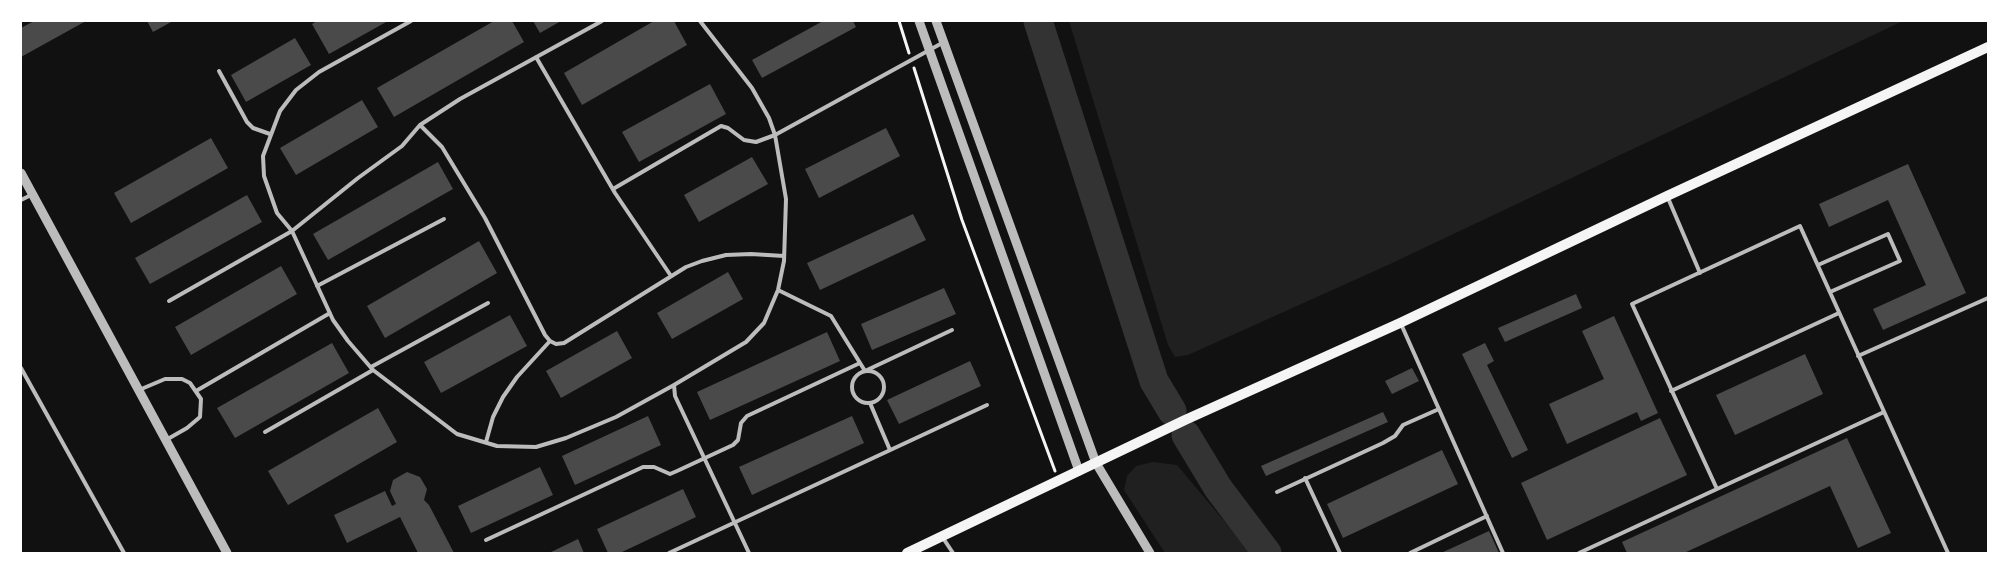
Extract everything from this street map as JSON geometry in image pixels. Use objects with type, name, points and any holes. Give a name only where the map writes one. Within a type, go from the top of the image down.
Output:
[{"type":"main road","points":[[907,553],[1185,420],[1400,323],[1667,196],[1988,47]]},
{"type":"street","points":[[920,21],[1079,471]]},
{"type":"street","points":[[936,21],[1096,463],[1150,553]]},
{"type":"street","points":[[21,173],[227,553]]},
{"type":"lane","points":[[411,21],[319,72],[296,90],[280,111],[270,134],[263,156],[264,176],[277,213],[292,231],[330,313],[348,341],[372,369],[402,394],[457,434],[497,446],[536,447],[566,438],[616,417],[746,342],[764,323],[778,290],[784,256],[786,199],[775,135],[770,118],[752,88],[700,21]]},
{"type":"lane","points":[[169,301],[292,231],[358,178],[402,146],[420,125],[460,99],[602,21]]},
{"type":"lane","points":[[613,189],[721,126],[728,128],[744,140],[756,142],[775,135],[944,42]]},
{"type":"lane","points":[[536,58],[613,189],[672,276]]},
{"type":"lane","points":[[219,71],[247,122],[253,128],[270,134]]},
{"type":"lane","points":[[420,125],[442,147],[486,218],[545,336],[556,344],[564,343],[672,276],[702,261],[726,255],[784,256]]},
{"type":"lane","points":[[21,200],[33,194]]},
{"type":"lane","points":[[1667,196],[1700,273]]},
{"type":"lane","points":[[317,286],[444,219]]},
{"type":"lane","points":[[1717,489],[1632,304],[1800,226],[1948,553]]},
{"type":"lane","points":[[1818,265],[1888,234],[1900,261],[1830,292]]},
{"type":"lane","points":[[778,290],[831,316],[865,371],[876,373],[880,376],[884,386],[882,396],[870,403],[858,400],[852,391],[853,381],[856,376],[865,371],[952,330]]},
{"type":"lane","points":[[1858,356],[1988,298]]},
{"type":"lane","points":[[266,432],[488,303]]},
{"type":"lane","points":[[196,391],[330,313]]},
{"type":"lane","points":[[1672,391],[1839,313]]},
{"type":"lane","points":[[1400,323],[1503,553]]},
{"type":"lane","points":[[486,442],[493,418],[503,397],[517,377],[550,341]]},
{"type":"lane","points":[[486,540],[643,467],[654,467],[670,474],[733,445],[738,440],[741,423],[747,416],[860,363]]},
{"type":"lane","points":[[21,368],[124,553]]},
{"type":"lane","points":[[140,390],[165,379],[182,379],[190,384],[201,399],[200,417],[187,428],[166,440]]},
{"type":"lane","points":[[674,385],[675,396],[748,553]]},
{"type":"lane","points":[[870,403],[890,450]]},
{"type":"lane","points":[[669,553],[986,405]]},
{"type":"lane","points":[[1277,492],[1383,443],[1396,436],[1404,425],[1439,409]]},
{"type":"lane","points":[[1579,553],[1884,412]]},
{"type":"lane","points":[[1305,478],[1340,553]]},
{"type":"lane","points":[[1410,553],[1487,516]]},
{"type":"lane","points":[[942,536],[952,553]]},
{"type":"path","points":[[899,21],[962,220],[1058,481]]},
{"type":"shaded area","points":[[1069,21],[1903,21],[1388,265],[1188,355],[1175,357],[1168,345]]},
{"type":"shaded area","points":[[1153,462],[1177,465],[1251,553],[1165,553],[1124,490],[1127,476],[1136,466]]},
{"type":"building","points":[[34,21],[86,21],[21,57],[21,28]]},
{"type":"building","points":[[147,21],[173,21],[153,32]]},
{"type":"building","points":[[317,21],[388,21],[329,54],[312,24]]},
{"type":"building","points":[[494,21],[512,21],[524,42],[394,117],[377,88]]},
{"type":"building","points":[[533,21],[561,21],[540,33]]},
{"type":"building","points":[[654,21],[674,21],[687,45],[582,105],[564,73]]},
{"type":"building","points":[[823,21],[853,21],[856,27],[762,78],[752,60]]},
{"type":"building","points":[[295,38],[311,65],[246,102],[231,75]]},
{"type":"building","points":[[710,84],[726,114],[639,162],[622,132]]},
{"type":"building","points":[[362,100],[378,127],[296,175],[280,148]]},
{"type":"building","points":[[886,128],[900,156],[819,198],[805,169]]},
{"type":"building","points":[[211,138],[228,168],[131,223],[114,193]]},
{"type":"building","points":[[752,157],[768,184],[699,222],[684,195]]},
{"type":"building","points":[[438,162],[453,189],[328,260],[313,234]]},
{"type":"building","points":[[1908,164],[1966,293],[1883,330],[1873,309],[1926,285],[1888,200],[1829,227],[1819,204]]},
{"type":"building","points":[[247,195],[262,222],[150,284],[135,258]]},
{"type":"building","points":[[913,214],[926,240],[820,290],[807,263]]},
{"type":"building","points":[[479,241],[497,273],[385,338],[367,306]]},
{"type":"building","points":[[281,266],[297,294],[191,355],[175,327]]},
{"type":"building","points":[[728,272],[743,299],[672,339],[657,313]]},
{"type":"building","points":[[944,288],[956,314],[872,350],[861,324]]},
{"type":"building","points":[[1576,294],[1582,308],[1505,342],[1498,328]]},
{"type":"building","points":[[510,315],[527,346],[441,393],[424,362]]},
{"type":"building","points":[[1614,316],[1658,413],[1641,421],[1637,412],[1567,444],[1549,404],[1604,379],[1582,331]]},
{"type":"building","points":[[617,331],[632,358],[561,398],[546,371]]},
{"type":"building","points":[[827,332],[840,361],[710,420],[697,392]]},
{"type":"building","points":[[332,343],[349,373],[235,438],[217,408]]},
{"type":"building","points":[[1485,343],[1494,361],[1487,365],[1528,450],[1512,458],[1462,354]]},
{"type":"building","points":[[1805,354],[1823,394],[1735,435],[1716,395]]},
{"type":"building","points":[[970,361],[981,386],[899,424],[887,400]]},
{"type":"building","points":[[1412,368],[1419,381],[1392,394],[1385,381]]},
{"type":"building","points":[[378,408],[397,442],[288,505],[268,471]]},
{"type":"building","points":[[1383,412],[1388,422],[1266,476],[1261,466]]},
{"type":"building","points":[[648,416],[661,445],[575,485],[562,456]]},
{"type":"building","points":[[852,416],[864,443],[752,495],[739,467]]},
{"type":"building","points":[[1660,418],[1687,475],[1547,540],[1521,483]]},
{"type":"building","points":[[1847,438],[1891,533],[1858,548],[1830,486],[1684,553],[1627,553],[1622,542]]},
{"type":"building","points":[[1442,450],[1458,484],[1343,538],[1327,504]]},
{"type":"building","points":[[540,467],[553,495],[471,533],[458,506]]},
{"type":"building","points":[[407,472],[420,477],[427,489],[424,500],[429,505],[454,553],[418,553],[400,517],[347,543],[334,515],[385,491],[392,506],[396,504],[390,491],[393,480]]},
{"type":"building","points":[[683,489],[696,517],[620,553],[608,553],[597,529]]},
{"type":"building","points":[[1489,531],[1499,553],[1441,553]]},
{"type":"building","points":[[578,539],[584,553],[549,553]]},
{"type":"waterway","points":[[1038,21],[1154,381],[1172,411]]},
{"type":"waterway","points":[[1186,435],[1218,488],[1267,553]]}]
